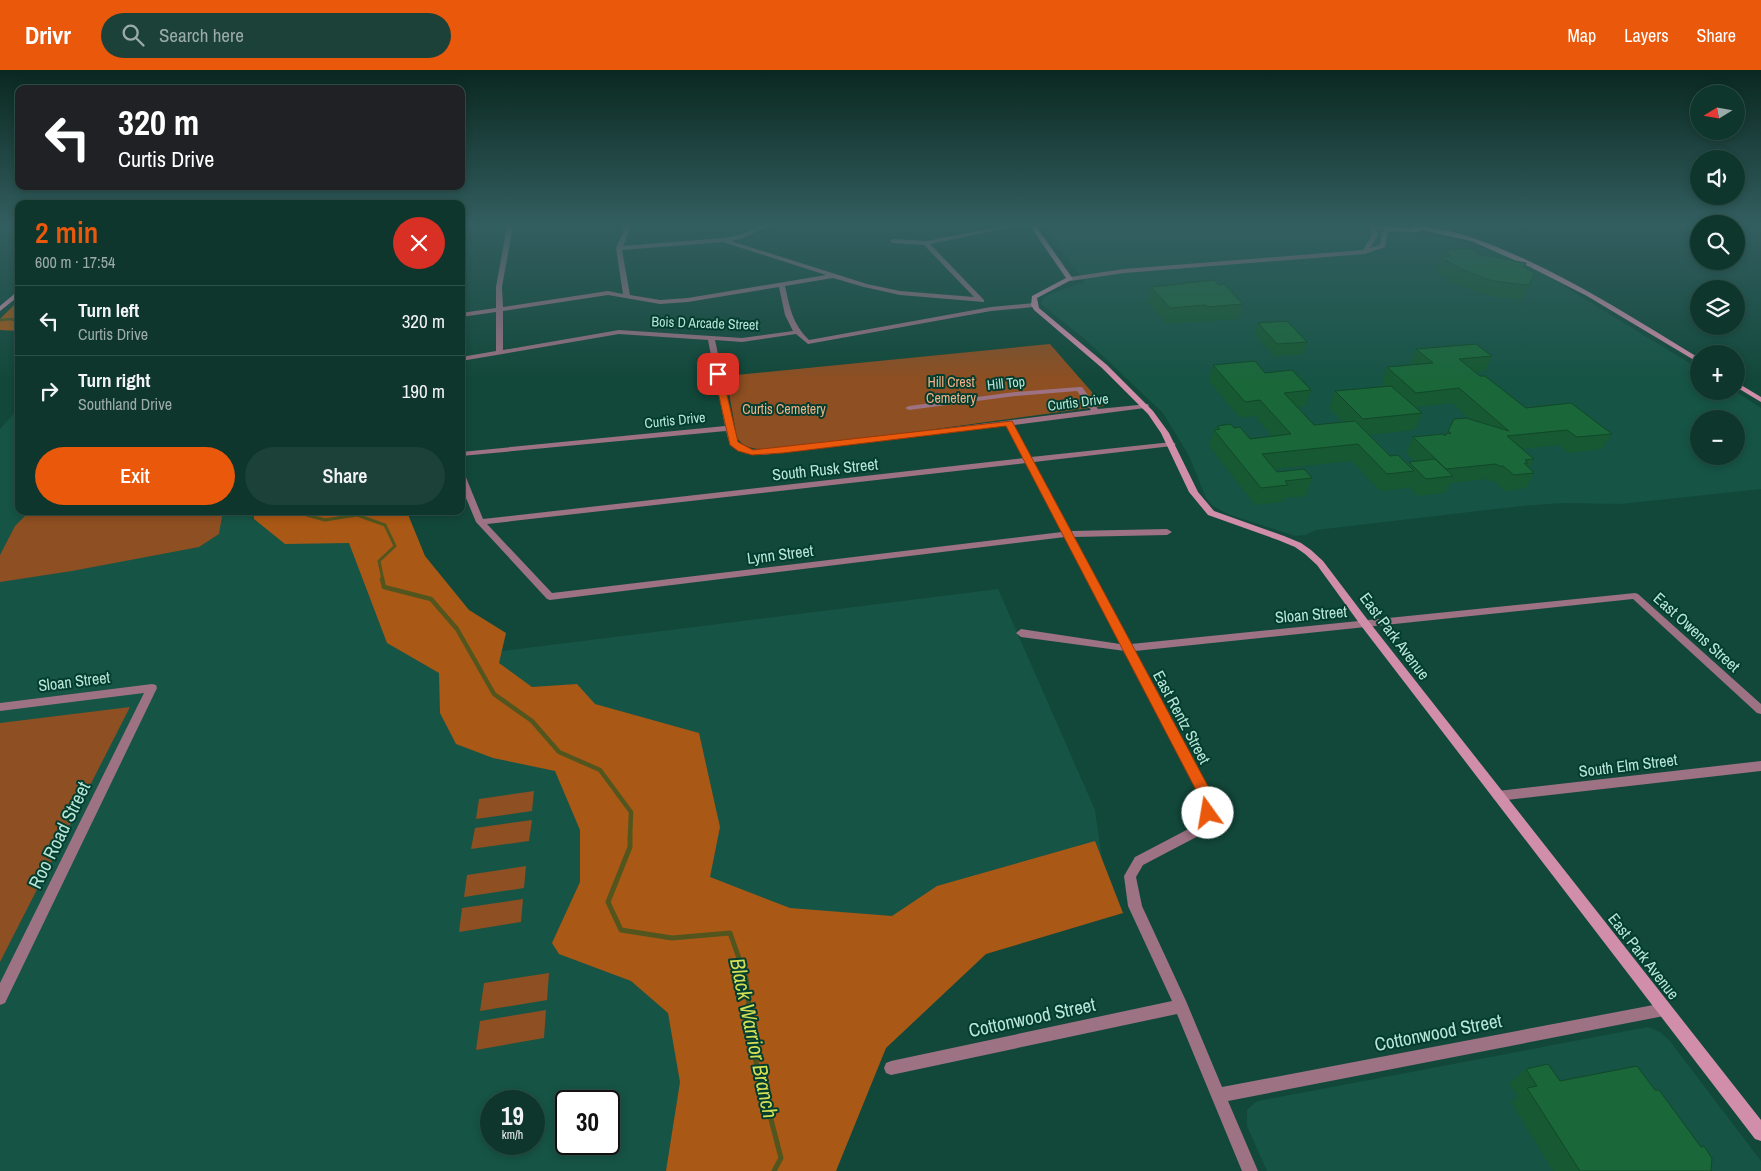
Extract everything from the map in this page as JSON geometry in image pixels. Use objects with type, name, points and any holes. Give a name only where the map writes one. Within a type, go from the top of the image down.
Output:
[{"type":"street","points":[[500,352],[498,310],[501,277]]},
{"type":"street","points":[[624,277],[627,296]]},
{"type":"street","points":[[465,315],[608,293],[660,302],[688,300],[824,277]]},
{"type":"street","points":[[838,277],[900,293],[980,299]]},
{"type":"street","points":[[959,277],[991,309]]},
{"type":"street","points":[[782,285],[788,315],[797,332],[808,342],[991,309],[1034,305],[1034,297],[1037,294],[1070,279],[1081,277]]},
{"type":"street","points":[[1558,277],[1690,356]]},
{"type":"street","points":[[0,309],[15,296]]},
{"type":"street","name":"East Park Avenue","points":[[1034,305],[1083,346],[1158,421],[1172,444],[1191,491],[1201,504],[1211,513],[1290,541],[1308,552],[1320,563],[1498,796],[1761,1133]]},
{"type":"street","name":"Bois D Arcade Street","points":[[465,358],[619,332],[752,339],[797,332]]},
{"type":"street","points":[[711,338],[729,428]]},
{"type":"street","name":"Hill Top","points":[[908,408],[1015,394],[1079,389],[1096,412]]},
{"type":"street","points":[[1745,390],[1761,400]]},
{"type":"street","name":"Curtis Drive","points":[[465,454],[729,428],[733,443],[741,449],[752,453],[763,453],[1145,406]]},
{"type":"street","name":"East Rentz Street","points":[[1009,422],[1202,788],[1208,813],[1200,829],[1139,861],[1130,876],[1135,906],[1181,1006],[1250,1171]]},
{"type":"street","name":"South Rusk Street","points":[[480,522],[1172,444]]},
{"type":"street","name":"Lynn Street","points":[[465,485],[480,522],[550,597],[1069,534],[1167,532]]},
{"type":"street","name":"Sloan Street","points":[[1021,633],[1051,635],[1086,643],[1127,648],[1635,596]]},
{"type":"street","name":"East Owens Street","points":[[1635,596],[1761,710]]},
{"type":"street","name":"Sloan Street","points":[[0,707],[152,688]]},
{"type":"street","name":"Roo Road Street","points":[[0,998],[152,688]]},
{"type":"street","name":"South Elm Street","points":[[1498,796],[1761,766]]},
{"type":"street","name":"Cottonwood Street","points":[[891,1068],[1181,1006]]},
{"type":"street","name":"Cottonwood Street","points":[[1219,1095],[1664,1010]]},
{"type":"shaded area","points":[[1082,277],[1550,277],[1690,363],[1690,400],[1745,400],[1745,398],[1761,408],[1761,489],[1621,504],[1563,503],[1521,506],[1316,530],[1305,535],[1295,536],[1228,514],[1213,506],[1206,498],[1189,456],[1163,413],[1086,340],[1041,304],[1042,299],[1050,294],[1085,282]]},
{"type":"shaded area","points":[[15,304],[15,331],[0,330],[0,319]]},
{"type":"shaded area","points":[[15,412],[15,515],[307,515],[325,520],[495,652],[998,589],[1095,810],[1105,881],[891,921],[768,1171],[0,1171],[0,429]]},
{"type":"shaded area","points":[[254,515],[408,515],[425,556],[469,610],[506,633],[499,663],[532,687],[577,684],[595,704],[699,733],[720,827],[710,877],[790,908],[892,916],[937,886],[1095,841],[1123,913],[986,954],[886,1048],[836,1171],[666,1171],[680,1082],[668,1013],[631,981],[559,954],[552,943],[580,882],[580,830],[555,771],[493,758],[456,744],[440,713],[439,673],[387,643],[349,543],[285,544],[254,519]]},
{"type":"shaded area","points":[[1648,1027],[1660,1032],[1669,1040],[1761,1161],[1761,1171],[1267,1171],[1247,1126],[1247,1110],[1256,1102],[1263,1100]]},
{"type":"green space","points":[[1050,344],[1104,406],[771,449],[748,447],[737,438],[726,376]]},
{"type":"green space","points":[[26,515],[222,515],[219,534],[199,547],[72,571],[0,582],[0,555],[15,526]]},
{"type":"green space","points":[[130,707],[0,962],[0,723]]},
{"type":"green space","points":[[534,791],[532,811],[476,819],[479,799]]},
{"type":"green space","points":[[532,820],[529,841],[471,849],[475,828]]},
{"type":"green space","points":[[526,866],[524,888],[464,897],[467,875]]},
{"type":"green space","points":[[523,899],[521,922],[459,932],[462,908]]},
{"type":"green space","points":[[549,973],[547,1000],[480,1011],[484,983]]},
{"type":"green space","points":[[546,1010],[544,1038],[476,1050],[480,1021]]},
{"type":"building","points":[[1483,277],[1533,277],[1529,285],[1493,281]]},
{"type":"building","points":[[1214,280],[1219,285],[1224,284],[1243,304],[1170,308],[1151,287]]},
{"type":"building","points":[[1287,321],[1307,342],[1277,344],[1258,323]]},
{"type":"building","points":[[1476,344],[1492,356],[1459,359],[1480,376],[1485,376],[1526,408],[1571,403],[1612,434],[1577,437],[1567,430],[1507,436],[1534,459],[1525,460],[1528,463],[1524,463],[1534,473],[1514,475],[1503,466],[1496,464],[1446,469],[1413,437],[1443,434],[1445,436],[1451,433],[1448,431],[1454,419],[1466,418],[1509,431],[1459,388],[1416,393],[1387,367],[1433,363],[1416,349]]},
{"type":"building","points":[[1255,361],[1265,373],[1292,370],[1311,390],[1284,393],[1314,425],[1355,421],[1390,456],[1398,455],[1414,471],[1387,474],[1358,444],[1262,454],[1277,472],[1304,469],[1312,478],[1285,481],[1288,485],[1261,488],[1214,430],[1220,429],[1217,426],[1231,424],[1234,428],[1240,427],[1250,439],[1291,434],[1260,400],[1245,402],[1213,365]]},
{"type":"building","points":[[1391,386],[1422,413],[1363,419],[1335,391]]},
{"type":"building","points":[[1435,459],[1453,476],[1426,479],[1409,462]]},
{"type":"building","points":[[1548,1064],[1560,1081],[1637,1066],[1655,1090],[1659,1090],[1701,1147],[1704,1146],[1712,1158],[1711,1171],[1580,1171],[1527,1088],[1537,1086],[1526,1069]]},
{"type":"waterway","name":"Black Warrior Branch","points":[[0,320],[15,320]]},
{"type":"waterway","name":"Black Warrior Branch","points":[[307,515],[325,520],[357,515]]},
{"type":"waterway","name":"Black Warrior Branch","points":[[357,515],[385,525],[395,546],[379,561],[383,580]]},
{"type":"waterway","name":"Black Warrior Branch","points":[[382,579],[384,587],[431,599],[457,629],[494,694],[532,721],[559,752],[600,770],[631,812],[630,838]]},
{"type":"waterway","name":"Black Warrior Branch","points":[[630,838],[630,847],[608,902],[621,930],[672,938],[730,933],[746,978],[754,1054],[781,1158],[774,1171]]},
{"type":"route","points":[[718,374],[733,443],[741,449],[752,453],[783,451],[1009,422],[1202,788],[1208,813]]},
{"type":"park label","name":"Hill Crest Cemetery","points":[[951,390]]},
{"type":"park label","name":"Curtis Cemetery","points":[[784,409]]}]
